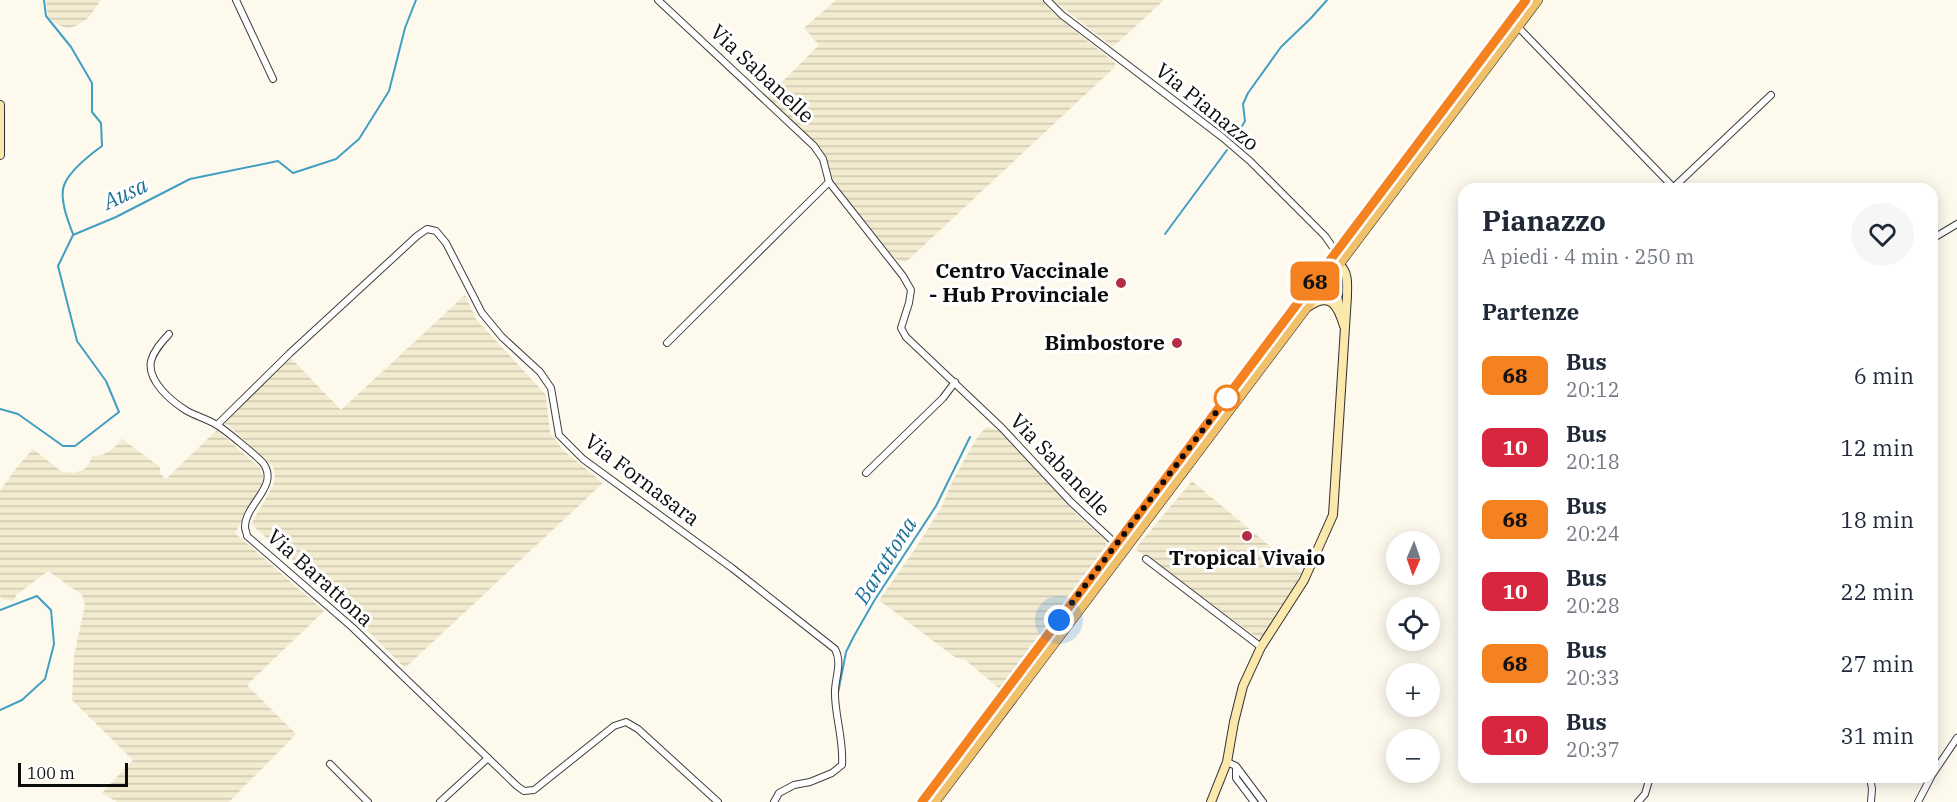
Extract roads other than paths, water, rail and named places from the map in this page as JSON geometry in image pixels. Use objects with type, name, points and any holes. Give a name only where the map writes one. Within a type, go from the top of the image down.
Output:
[{"type":"main road","points":[[922,802],[1526,0]]},
{"type":"main road","points":[[935,802],[1538,0]]},
{"type":"street","points":[[236,0],[273,79]]},
{"type":"street","name":"Via Sabanelle","points":[[658,0],[814,146],[823,159],[829,182],[903,276],[910,290],[909,303],[901,328],[906,337],[1002,428],[1071,502],[1116,544]]},
{"type":"street","name":"Via Pianazzo","points":[[1047,0],[1062,15],[1242,154],[1325,236],[1336,252]]},
{"type":"street","points":[[1518,27],[1669,183]]},
{"type":"street","points":[[1679,183],[1771,95]]},
{"type":"street","points":[[0,105],[0,155]]},
{"type":"street","points":[[667,343],[829,182]]},
{"type":"street","points":[[1938,235],[1957,224]]},
{"type":"street","name":"Via Fornasara","points":[[217,425],[289,354],[417,236],[427,229],[436,231],[446,243],[482,313],[502,337],[540,372],[550,388],[559,435],[583,459],[732,568],[835,648],[839,656],[835,691],[843,751],[842,765],[832,773],[779,792],[774,802]]},
{"type":"street","points":[[1336,252],[1339,264],[1334,281],[1345,330]]},
{"type":"street","points":[[1254,802],[1236,778],[1232,764],[1234,722],[1243,686],[1261,646],[1304,580],[1333,514],[1347,277],[1339,264]]},
{"type":"street","points":[[1306,308],[1321,300],[1329,301],[1340,310]]},
{"type":"street","name":"Via Barattona","points":[[169,333],[151,361],[156,385],[186,410],[217,425],[263,464],[268,476],[264,489],[248,515],[245,526],[248,536],[352,627],[524,791],[534,790],[614,726],[626,722],[638,729],[718,802]]},
{"type":"street","points":[[866,474],[943,398],[955,382]]},
{"type":"street","points":[[1146,559],[1261,646]]},
{"type":"street","points":[[1938,767],[1957,738]]},
{"type":"street","points":[[440,802],[488,758]]},
{"type":"street","points":[[330,764],[368,802]]},
{"type":"street","points":[[1211,802],[1232,764]]},
{"type":"street","points":[[1232,764],[1263,802]]},
{"type":"street","points":[[1638,802],[1645,794],[1648,783]]},
{"type":"street","points":[[1871,783],[1871,802]]},
{"type":"street","points":[[1918,802],[1928,783]]},
{"type":"waterway","points":[[44,0],[46,16],[71,47],[92,83],[92,112],[101,123],[102,146],[76,168],[63,188],[65,208],[73,234]]},
{"type":"waterway","name":"Ausa","points":[[0,409],[18,414],[63,446],[75,446],[119,412],[106,381],[77,341],[58,266],[73,235],[116,217],[190,179],[278,161],[293,173],[336,159],[359,139],[389,91],[405,28],[416,0]]},
{"type":"waterway","name":"Barattona","points":[[1232,143],[1245,121],[1243,104],[1248,93],[1281,47],[1327,0]]},
{"type":"waterway","name":"Barattona","points":[[1165,234],[1227,150]]},
{"type":"waterway","name":"Barattona","points":[[838,693],[846,652],[854,636],[936,506],[970,437]]},
{"type":"waterway","name":"Ausa","points":[[0,610],[37,596],[51,610],[54,644],[45,679],[22,700],[0,710]]},
{"type":"place","name":"Centro Vaccinale - Hub Provinciale","points":[[1121,283]]},
{"type":"place","name":"Bimbostore","points":[[1177,343]]},
{"type":"place","name":"Tropical Vivaio","points":[[1247,536]]}]
